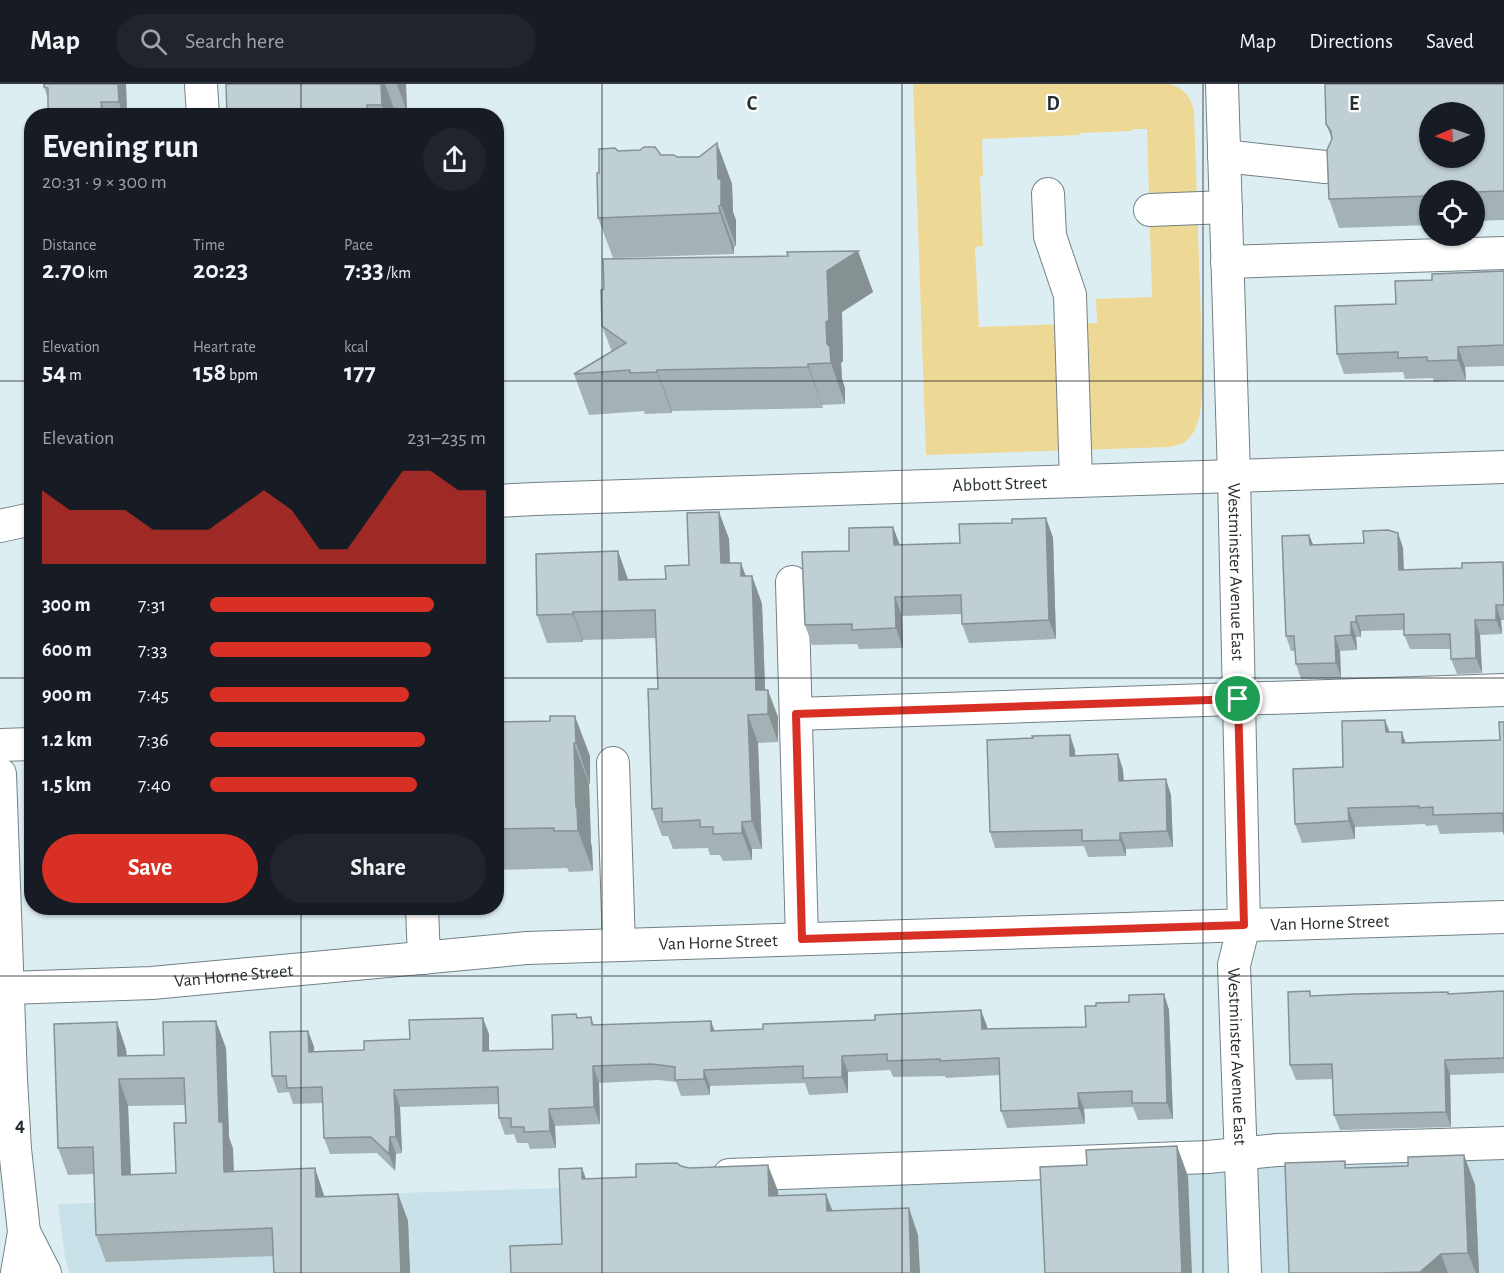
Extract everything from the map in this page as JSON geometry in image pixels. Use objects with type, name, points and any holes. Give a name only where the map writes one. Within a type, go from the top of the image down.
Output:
[{"type":"street","points":[[201,84],[202,108]]},
{"type":"street","name":"Westminster Avenue East","points":[[1222,84],[1244,925],[1234,965],[1245,1273]]},
{"type":"street","points":[[1224,156],[1324,167]]},
{"type":"street","points":[[1048,194],[1050,236],[1070,295],[1076,481]]},
{"type":"street","points":[[1150,210],[1226,207]]},
{"type":"street","points":[[1227,262],[1504,253]]},
{"type":"street","name":"Abbott Street","points":[[504,501],[1504,467]]},
{"type":"street","points":[[0,526],[24,521]]},
{"type":"street","points":[[792,582],[802,939]]},
{"type":"street","points":[[796,714],[1504,690]]},
{"type":"street","points":[[0,745],[24,744]]},
{"type":"street","points":[[613,763],[619,945]]},
{"type":"street","points":[[0,774],[15,1149],[24,1232],[17,1273]]},
{"type":"street","points":[[422,915],[424,958]]},
{"type":"street","name":"Van Horne Street","points":[[8,988],[152,983],[527,948],[1504,916]]},
{"type":"street","points":[[698,1176],[1208,1156],[1277,1150],[1504,1143]]},
{"type":"street","points":[[24,1232],[45,1273]]},
{"type":"shaded area","points":[[913,84],[1170,84],[1179,88],[1189,97],[1194,111],[1203,380],[1198,423],[1190,438],[1179,445],[1169,447],[926,455]],"holes":[[[1147,129],[1152,297],[1096,299],[1097,323],[979,327],[975,247],[983,246],[980,176],[983,175],[982,139],[1079,135],[1080,133]]]},
{"type":"shaded area","points":[[1504,1158],[1504,1273],[69,1273],[58,1204]]},
{"type":"building","points":[[44,84],[118,84],[119,102],[101,102],[101,108],[48,108],[48,88],[44,87]]},
{"type":"building","points":[[226,84],[381,84],[382,105],[367,105],[367,108],[227,108]]},
{"type":"building","points":[[1325,84],[1504,84],[1504,191],[1485,192],[1485,180],[1419,180],[1419,196],[1329,199],[1327,150],[1332,139],[1331,131],[1326,124]]},
{"type":"building","points":[[717,143],[718,179],[721,179],[720,213],[598,218],[599,149],[615,148],[618,151],[655,147],[661,155],[699,157]]},
{"type":"building","points":[[858,251],[827,271],[829,320],[826,322],[831,363],[808,364],[808,367],[657,370],[657,372],[630,373],[630,370],[574,374],[626,343],[602,326],[603,259],[788,256],[787,252]]},
{"type":"building","points":[[1504,271],[1504,345],[1458,347],[1458,360],[1427,361],[1427,357],[1398,358],[1398,352],[1337,354],[1335,306],[1396,304],[1395,281],[1432,280],[1432,274]]},
{"type":"building","points":[[719,512],[721,563],[741,563],[741,576],[752,576],[756,690],[768,690],[768,714],[748,715],[752,821],[742,822],[742,833],[713,834],[713,827],[700,827],[700,820],[662,822],[662,808],[652,809],[648,689],[658,689],[655,610],[537,615],[536,554],[618,551],[619,580],[666,579],[665,566],[689,565],[687,513]]},
{"type":"building","points":[[1046,518],[1049,620],[962,624],[961,595],[895,597],[896,628],[852,630],[852,624],[805,625],[802,552],[849,551],[849,528],[893,527],[894,545],[960,543],[959,524],[1012,523],[1012,519]]},
{"type":"building","points":[[1388,530],[1398,533],[1399,570],[1462,568],[1462,563],[1503,562],[1504,605],[1496,605],[1496,620],[1475,620],[1476,658],[1451,659],[1450,634],[1404,635],[1404,614],[1356,616],[1356,622],[1351,622],[1351,635],[1335,636],[1336,663],[1296,664],[1294,636],[1286,636],[1282,536],[1309,535],[1310,545],[1364,543],[1363,531]]},
{"type":"building","points":[[550,716],[575,716],[578,831],[554,831],[554,828],[504,829],[504,722],[550,721]]},
{"type":"building","points":[[1385,720],[1386,732],[1402,732],[1402,743],[1500,740],[1499,722],[1504,722],[1504,834],[1503,813],[1433,815],[1433,807],[1419,808],[1419,806],[1348,808],[1349,821],[1295,824],[1293,769],[1343,767],[1342,721]]},
{"type":"building","points":[[1070,735],[1070,756],[1118,754],[1119,781],[1166,779],[1167,831],[1120,833],[1120,840],[1082,841],[1082,830],[990,832],[987,740]]},
{"type":"building","points":[[1310,991],[1310,996],[1504,991],[1504,1058],[1445,1060],[1446,1112],[1334,1115],[1332,1064],[1290,1065],[1288,992]]},
{"type":"building","points":[[1164,994],[1167,1103],[1132,1103],[1132,1091],[1078,1093],[1079,1108],[1001,1111],[999,1058],[887,1061],[887,1054],[842,1056],[842,1077],[803,1078],[803,1066],[704,1070],[704,1079],[675,1080],[675,1067],[652,1064],[593,1066],[594,1107],[549,1109],[550,1131],[524,1132],[524,1127],[511,1127],[511,1118],[499,1118],[498,1087],[394,1090],[396,1137],[390,1137],[389,1154],[371,1137],[324,1138],[322,1087],[287,1088],[286,1076],[272,1076],[270,1032],[308,1031],[309,1052],[364,1050],[364,1041],[410,1039],[409,1020],[483,1018],[483,1051],[553,1049],[552,1015],[576,1014],[577,1018],[591,1017],[592,1025],[711,1021],[711,1031],[763,1029],[763,1024],[875,1020],[875,1015],[981,1010],[982,1029],[1086,1027],[1085,1006],[1096,1006],[1096,1003],[1129,1002],[1129,995]]},
{"type":"building","points":[[216,1021],[219,1122],[223,1122],[224,1172],[315,1168],[316,1197],[398,1194],[401,1273],[274,1273],[272,1228],[96,1235],[93,1147],[58,1148],[54,1024],[117,1022],[118,1056],[164,1055],[163,1022]],"holes":[[[184,1078],[186,1123],[174,1123],[176,1173],[122,1175],[119,1079]]]},
{"type":"building","points":[[1177,1146],[1182,1273],[1045,1273],[1040,1167],[1087,1165],[1086,1150]]},
{"type":"building","points":[[1464,1155],[1468,1253],[1441,1254],[1420,1272],[1289,1273],[1285,1163],[1345,1161],[1345,1168],[1408,1166],[1408,1157]]},
{"type":"building","points":[[677,1163],[689,1168],[768,1165],[769,1196],[826,1194],[827,1211],[909,1208],[911,1273],[511,1273],[510,1246],[562,1244],[559,1169],[582,1168],[582,1179],[636,1177],[636,1164]]},
{"type":"route","points":[[1238,699],[1244,925],[802,939],[796,714],[1238,699]]}]
